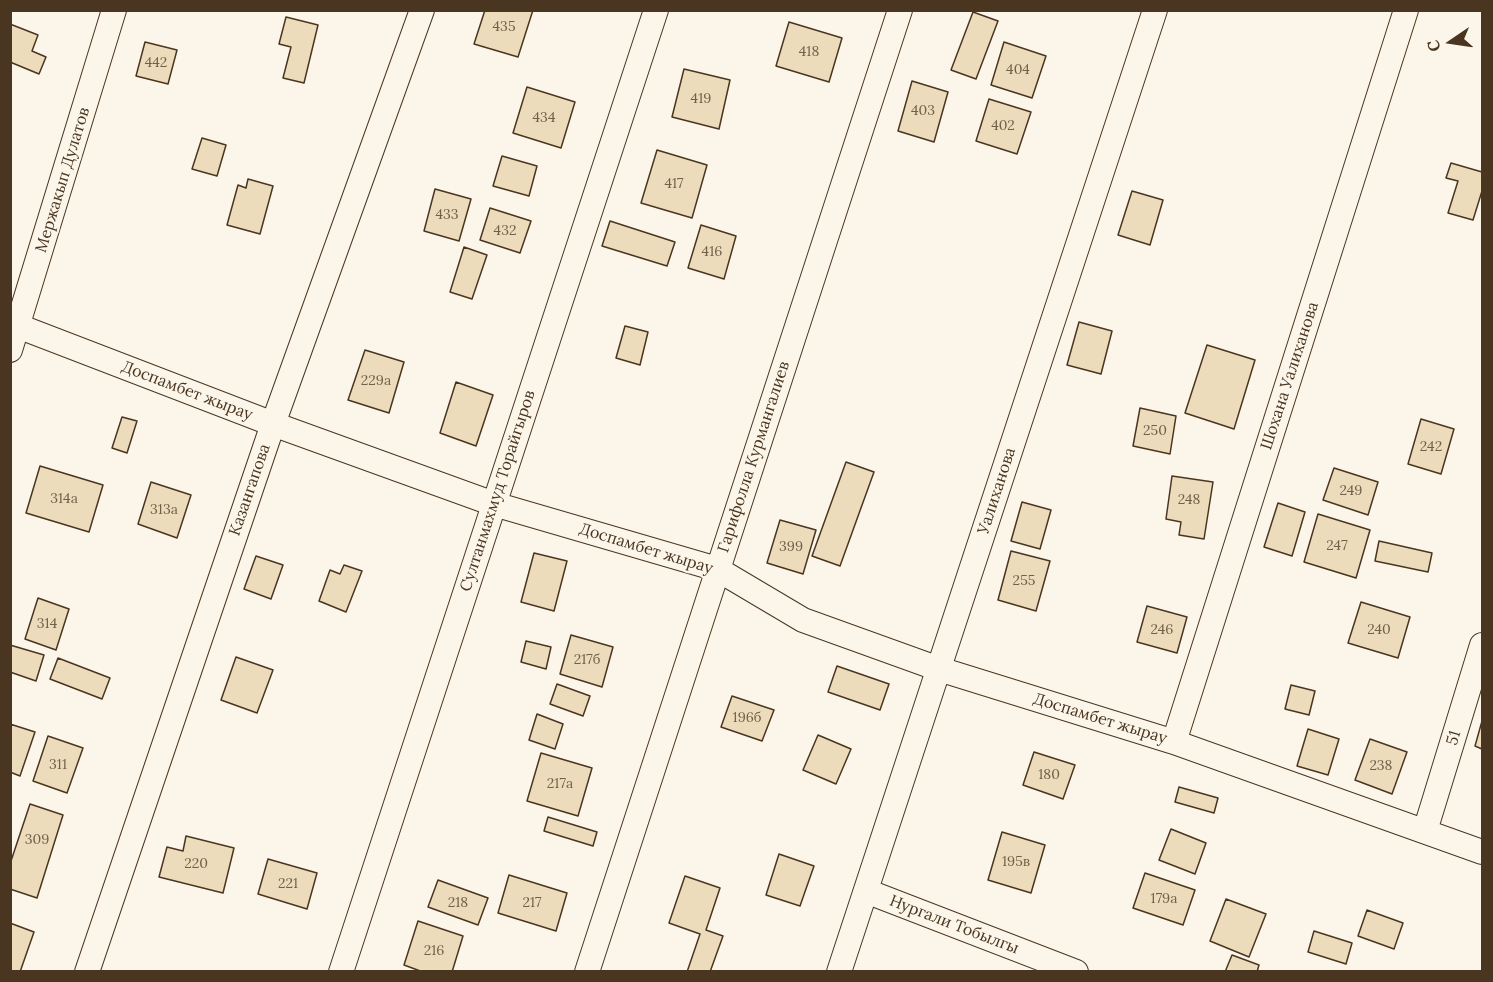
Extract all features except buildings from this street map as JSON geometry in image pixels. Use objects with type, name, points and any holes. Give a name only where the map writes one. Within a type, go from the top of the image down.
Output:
[{"type":"street","name":"Мержакып Дулатов","points":[[10,350],[15,324],[114,10]]},
{"type":"street","name":"Казангапова","points":[[87,972],[273,424],[422,10]]},
{"type":"street","name":"Султанмахмуд Торайгыров","points":[[341,972],[656,10]]},
{"type":"street","name":"Гарифолла Курмангалиев","points":[[587,972],[900,10]]},
{"type":"street","name":"Уалиханова","points":[[839,972],[1155,10]]},
{"type":"street","name":"Шохана Уалиханова","points":[[1174,742],[1406,10]]},
{"type":"street","name":"Доспамбет жырау","points":[[15,324],[273,424],[494,504],[717,569],[803,620],[939,669],[1174,742],[1482,852]]},
{"type":"street","name":"51","points":[[1425,831],[1482,645]]},
{"type":"street","name":"Нургали Тобылгы","points":[[866,891],[1076,972]]}]
